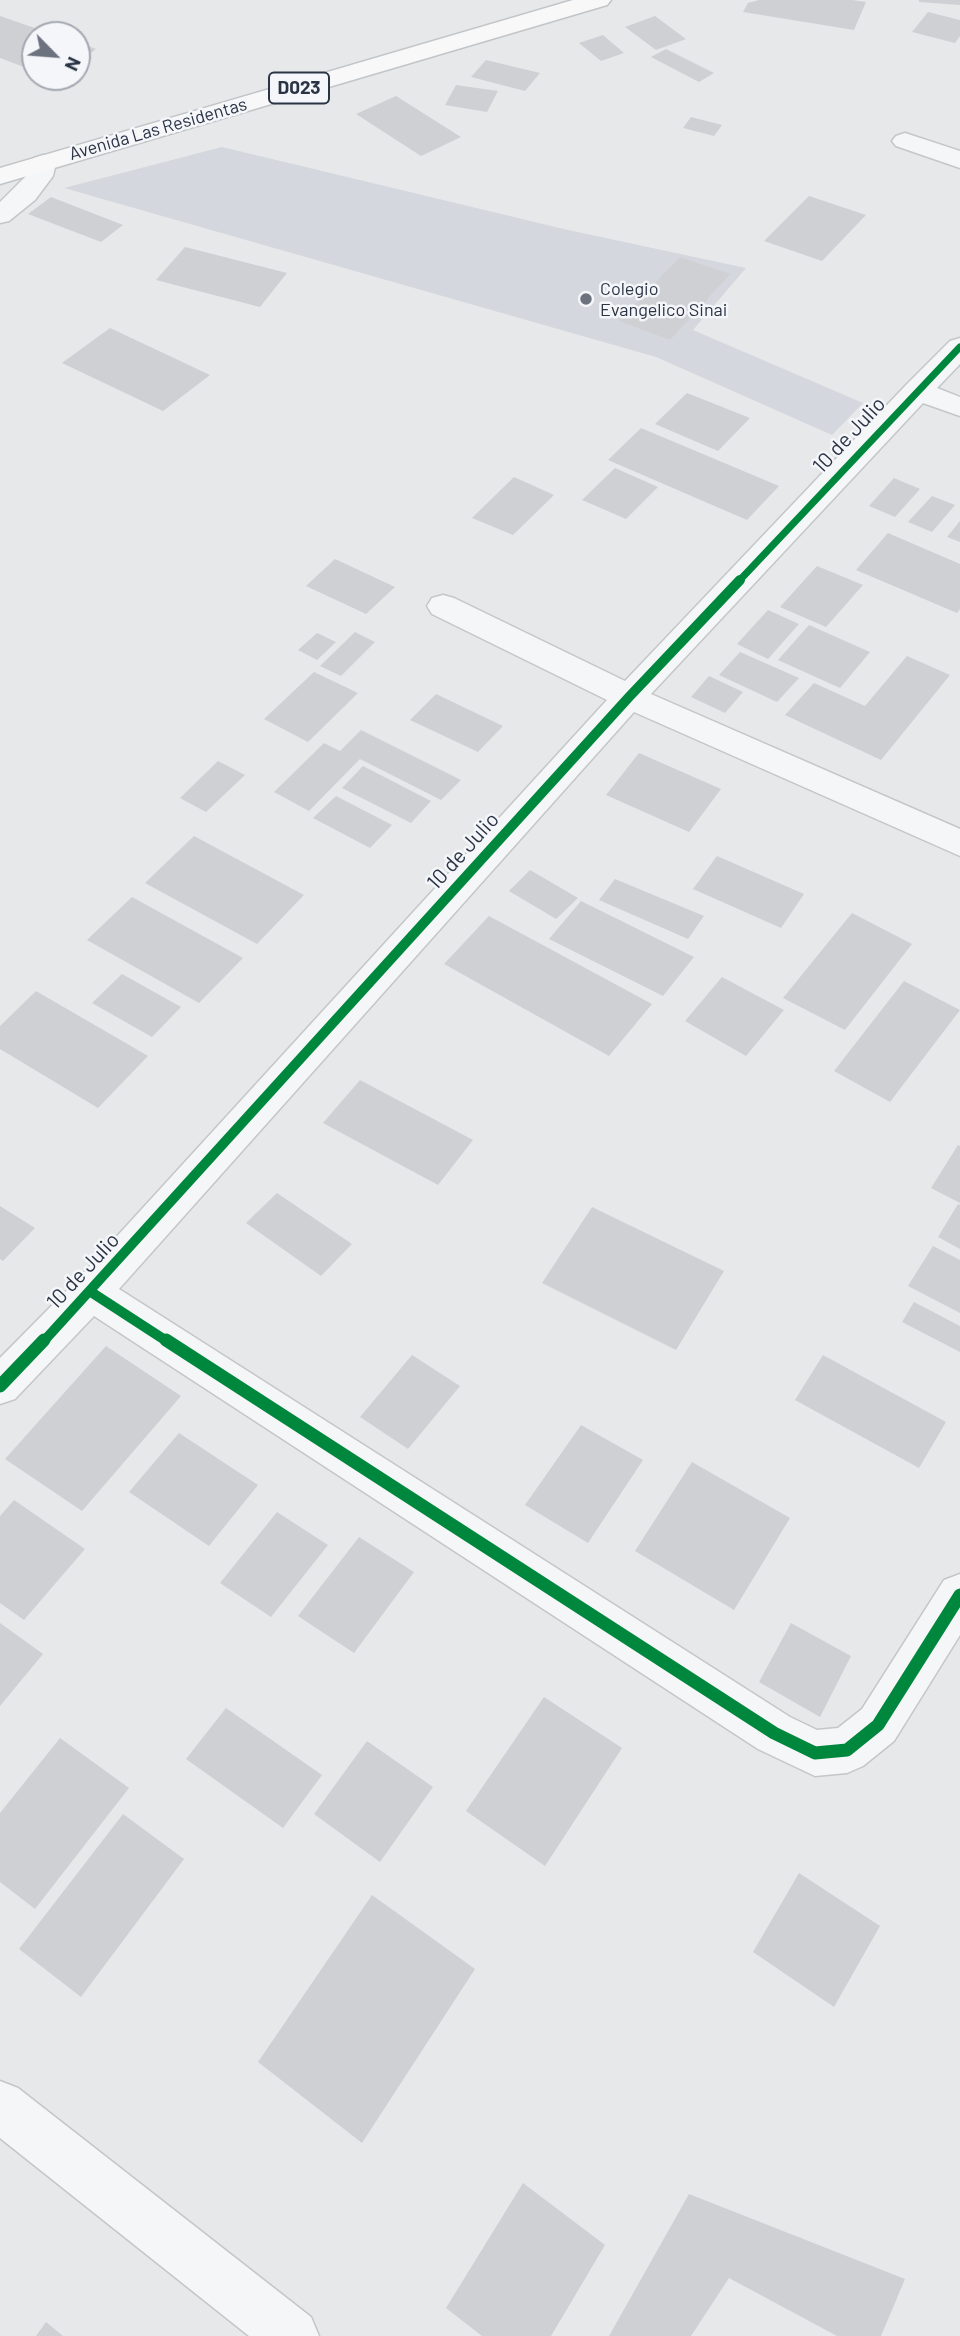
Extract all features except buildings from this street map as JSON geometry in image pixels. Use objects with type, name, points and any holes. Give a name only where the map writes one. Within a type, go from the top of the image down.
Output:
[{"type":"main road","name":"Avenida Las Residentas","points":[[0,176],[599,0]]},
{"type":"street","points":[[905,141],[960,160]]},
{"type":"street","points":[[0,215],[26,194],[40,176],[43,163]]},
{"type":"street","name":"10 de Julio","points":[[0,1386],[91,1292],[629,696],[960,347]]},
{"type":"street","points":[[918,390],[960,407]]},
{"type":"street","points":[[443,606],[629,696],[960,843]]},
{"type":"street","points":[[91,1292],[774,1733],[815,1753],[846,1750],[878,1725],[960,1595]]},
{"type":"street","points":[[0,2106],[292,2336]]},
{"type":"shaded area","name":"Colegio Evangelico Sinai","points":[[222,147],[568,230],[746,268],[693,330],[863,403],[832,435],[656,357],[64,188]]},
{"type":"cycle path","points":[[0,1386],[91,1292],[629,697],[960,347]]},
{"type":"cycle path","points":[[91,1292],[774,1733],[815,1753],[847,1750],[878,1725],[960,1595]]},
{"type":"place","name":"Colegio Evangelico Sinai","points":[[586,299]]}]
